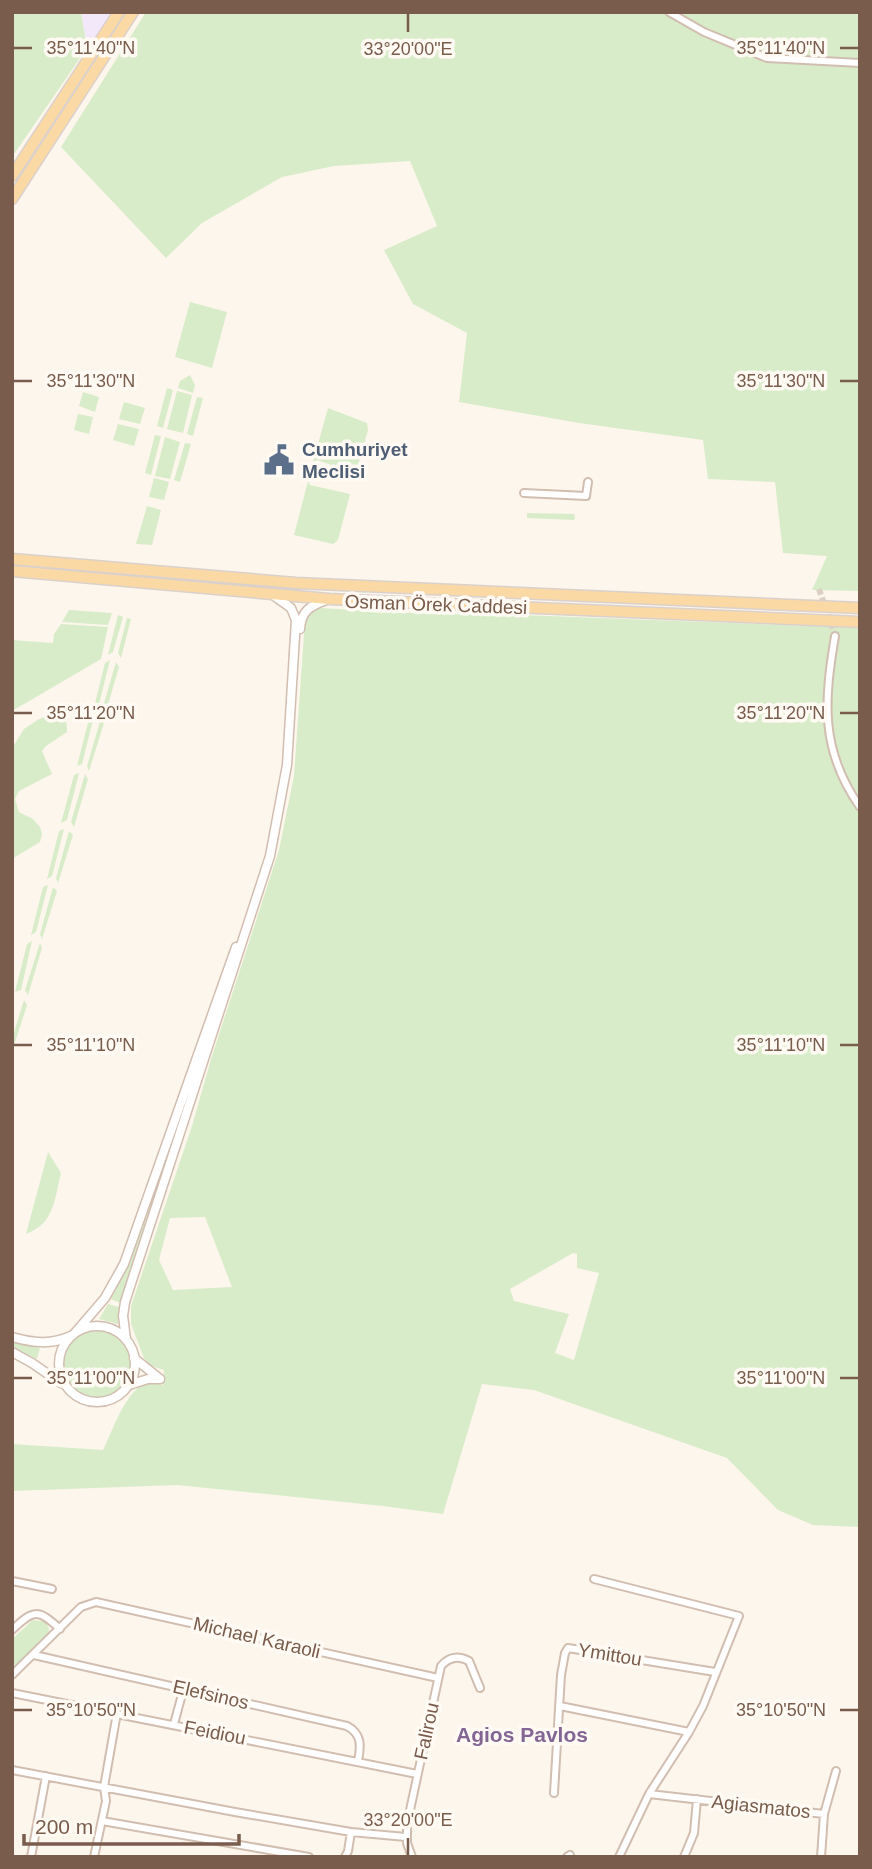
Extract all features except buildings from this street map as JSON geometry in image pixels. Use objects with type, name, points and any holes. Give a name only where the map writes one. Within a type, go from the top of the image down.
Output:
[{"type":"main road","points":[[12,176],[119,12]]},
{"type":"main road","points":[[12,199],[133,12]]},
{"type":"main road","name":"Osman Örek Caddesi","points":[[12,559],[296,583],[860,608]]},
{"type":"main road","name":"Osman Örek Caddesi","points":[[12,571],[329,599],[860,622]]},
{"type":"street","points":[[669,12],[705,32],[767,58],[860,63]]},
{"type":"street","points":[[524,493],[586,496],[588,482]]},
{"type":"street","points":[[273,595],[291,608],[296,620],[293,690]]},
{"type":"street","points":[[12,1353],[33,1363],[78,1397],[96,1402],[114,1398],[139,1381],[160,1379],[134,1358],[126,1339],[123,1316],[125,1302],[270,856],[285,780],[301,620],[311,606],[329,599]]},
{"type":"street","points":[[835,636],[826,712],[833,757],[860,807]]},
{"type":"street","points":[[65,1387],[60,1377],[61,1349],[107,1296],[124,1264],[276,832]]},
{"type":"street","points":[[12,1337],[38,1343],[51,1342],[74,1335],[85,1328],[103,1326],[118,1331],[126,1339]]},
{"type":"street","points":[[128,1386],[134,1374],[134,1358]]},
{"type":"street","points":[[594,1579],[739,1616],[702,1706],[689,1732],[649,1794],[619,1857]]},
{"type":"street","points":[[12,1581],[52,1589]]},
{"type":"street","name":"Michael Karaoli","points":[[60,1629],[87,1604],[101,1602],[438,1678]]},
{"type":"street","points":[[12,1630],[28,1615],[36,1613],[44,1615],[60,1629],[12,1675]]},
{"type":"street","name":"Ymittou","points":[[554,1793],[561,1675],[568,1648],[715,1672]]},
{"type":"street","name":"Elefsinos","points":[[34,1655],[347,1726],[355,1731],[360,1740],[358,1761]]},
{"type":"street","name":"Falirou","points":[[412,1857],[407,1838],[417,1774],[441,1666],[446,1660],[463,1658],[469,1661],[480,1688]]},
{"type":"street","points":[[174,1724],[184,1688]]},
{"type":"street","name":"Feidiou","points":[[12,1693],[417,1774]]},
{"type":"street","points":[[560,1706],[689,1732]]},
{"type":"street","points":[[94,1857],[106,1801],[104,1787],[117,1713]]},
{"type":"street","points":[[12,1770],[351,1832],[407,1838]]},
{"type":"street","points":[[821,1857],[824,1814],[836,1771]]},
{"type":"street","points":[[31,1857],[46,1776]]},
{"type":"street","name":"Agiasmatos","points":[[649,1794],[824,1814]]},
{"type":"street","name":"Agiasmatos","points":[[684,1857],[694,1833],[697,1799]]},
{"type":"street","points":[[102,1821],[309,1857]]},
{"type":"street","points":[[345,1857],[351,1832]]},
{"type":"shaded area","points":[[81,12],[113,12],[87,48]]},
{"type":"green space","points":[[12,12],[81,12],[87,48],[12,157]]},
{"type":"green space","points":[[146,12],[860,12],[860,591],[812,590],[827,556],[783,553],[775,482],[708,479],[703,440],[579,423],[459,402],[467,333],[413,304],[384,250],[437,226],[410,161],[334,166],[282,177],[202,223],[166,258],[61,147]]},
{"type":"green space","points":[[190,302],[227,312],[212,368],[175,357]]},
{"type":"green space","points":[[190,375],[195,385],[193,393],[178,388],[180,381]]},
{"type":"green space","points":[[167,388],[173,390],[163,428],[157,426]]},
{"type":"green space","points":[[177,391],[192,395],[183,433],[167,429]]},
{"type":"green space","points":[[83,392],[99,397],[95,412],[79,406]]},
{"type":"green space","points":[[197,397],[203,398],[193,436],[187,434]]},
{"type":"green space","points":[[124,402],[145,408],[140,424],[119,419]]},
{"type":"green space","points":[[328,408],[367,423],[368,430],[356,473],[317,460],[313,462]]},
{"type":"green space","points":[[78,414],[93,417],[89,434],[74,430]]},
{"type":"green space","points":[[118,424],[139,429],[134,446],[113,440]]},
{"type":"green space","points":[[155,435],[161,436],[151,475],[145,473]]},
{"type":"green space","points":[[165,437],[180,442],[170,479],[155,476]]},
{"type":"green space","points":[[185,443],[191,444],[180,482],[174,480]]},
{"type":"green space","points":[[154,478],[169,482],[164,500],[149,497]]},
{"type":"green space","points":[[308,481],[310,485],[350,494],[338,540],[333,544],[294,535]]},
{"type":"green space","points":[[147,506],[161,510],[152,545],[136,544]]},
{"type":"green space","points":[[527,513],[574,514],[575,518],[527,518]]},
{"type":"green space","points":[[320,608],[860,628],[860,1527],[813,1525],[778,1510],[727,1458],[534,1390],[482,1384],[443,1514],[177,1485],[12,1491],[12,1444],[103,1450],[114,1424],[135,1391],[146,1384],[163,1385],[164,1370],[151,1366],[144,1358],[131,1324],[131,1306],[192,1126],[279,850],[294,776],[305,620]],"holes":[[[205,1217],[232,1287],[173,1290],[159,1260],[170,1218]],[[573,1253],[577,1254],[577,1268],[599,1273],[574,1360],[555,1353],[569,1314],[514,1301],[510,1289]]]},
{"type":"green space","points":[[69,610],[112,613],[108,625],[62,622]]},
{"type":"green space","points":[[118,615],[123,617],[113,652],[108,655]]},
{"type":"green space","points":[[127,618],[131,619],[121,658],[118,653]]},
{"type":"green space","points":[[61,624],[108,627],[101,659],[12,711],[12,640],[53,643],[54,634]]},
{"type":"green space","points":[[110,660],[98,708],[93,711],[105,663]]},
{"type":"green space","points":[[116,662],[119,667],[105,715],[102,710]]},
{"type":"green space","points":[[56,713],[65,720],[67,732],[42,751],[52,774],[19,791],[15,799],[19,812],[33,819],[40,827],[40,842],[12,859],[12,748],[24,729],[39,719]]},
{"type":"green space","points":[[94,716],[82,764],[77,766],[89,719]]},
{"type":"green space","points":[[101,718],[104,723],[89,771],[87,766]]},
{"type":"green space","points":[[79,773],[67,820],[61,823],[74,775]]},
{"type":"green space","points":[[85,774],[88,779],[74,827],[71,822]]},
{"type":"green space","points":[[64,829],[52,876],[47,879],[59,831]]},
{"type":"green space","points":[[69,831],[73,835],[58,883],[56,878]]},
{"type":"green space","points":[[48,885],[36,932],[31,935],[43,887]]},
{"type":"green space","points":[[53,887],[57,891],[42,939],[40,934]]},
{"type":"green space","points":[[32,941],[21,990],[15,992],[27,944]]},
{"type":"green space","points":[[40,943],[42,948],[28,995],[25,990]]},
{"type":"green space","points":[[225,980],[229,981],[120,1303],[111,1299],[133,1251]]},
{"type":"green space","points":[[24,1000],[27,1005],[12,1052],[12,1039]]},
{"type":"green space","points":[[48,1152],[61,1173],[52,1210],[43,1224],[26,1234]]},
{"type":"green space","points":[[108,1304],[119,1307],[118,1324],[99,1319]]},
{"type":"green space","points":[[97,1331],[110,1333],[120,1341],[128,1351],[128,1377],[120,1387],[110,1395],[97,1397],[84,1395],[74,1387],[66,1377],[64,1364],[66,1351],[74,1341],[84,1333]]},
{"type":"green space","points":[[12,1341],[40,1348],[37,1359],[12,1347]]},
{"type":"green space","points":[[33,1620],[46,1622],[48,1636],[12,1671],[12,1639]]},
{"type":"tunnel","points":[[819,589],[835,636]]},
{"type":"place","name":"Cumhuriyet Meclisi","points":[[279,460]]},
{"type":"district","name":"Agios Pavlos","points":[[522,1735]]}]
